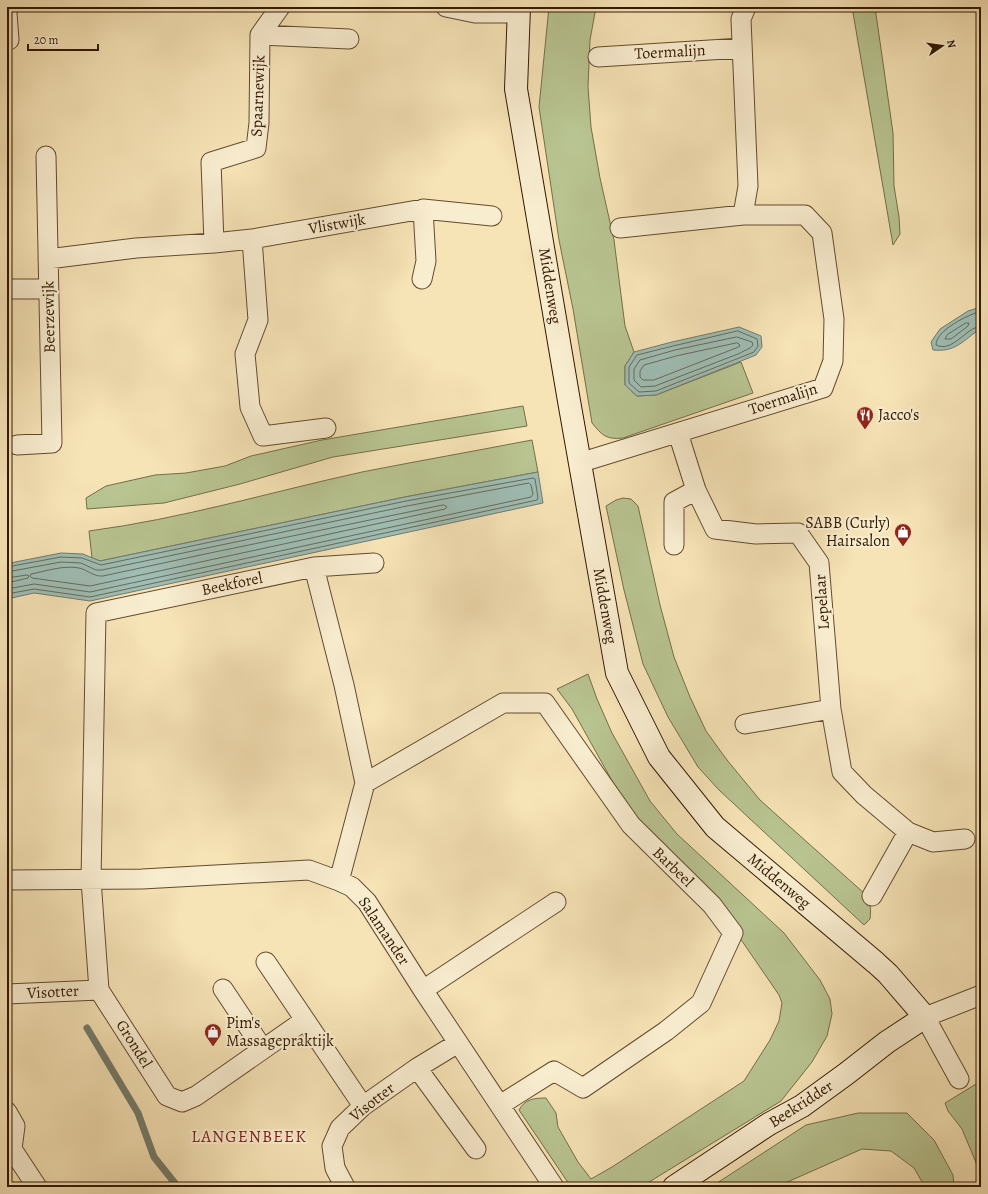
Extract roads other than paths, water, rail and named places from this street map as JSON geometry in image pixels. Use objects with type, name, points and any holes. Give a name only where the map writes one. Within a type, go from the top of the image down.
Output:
[{"type":"street","name":"Spaarnewijk","points":[[214,243],[211,162],[256,148],[259,123],[260,35],[280,7]]},
{"type":"street","points":[[446,7],[475,13],[519,10]]},
{"type":"street","points":[[743,215],[748,186],[741,19],[746,7]]},
{"type":"street","name":"Middenweg","points":[[519,10],[516,89],[617,673],[659,757],[715,827],[888,974],[925,1017],[959,1079]]},
{"type":"street","points":[[7,13],[9,40]]},
{"type":"street","name":"Spaarnewijk","points":[[260,35],[349,40]]},
{"type":"street","name":"Toermalijn","points":[[598,57],[742,48]]},
{"type":"street","name":"Beerzewijk","points":[[17,445],[52,443],[46,156]]},
{"type":"street","points":[[422,279],[426,261],[423,209]]},
{"type":"street","name":"Vlistwijk","points":[[252,239],[423,209],[492,216]]},
{"type":"street","name":"Toermalijn","points":[[580,463],[823,388],[833,361],[834,319],[822,233],[805,215],[743,215],[620,228]]},
{"type":"street","points":[[48,259],[136,248],[252,239],[258,320],[246,354],[250,406],[263,436],[326,428]]},
{"type":"street","points":[[7,289],[48,289]]},
{"type":"street","name":"Lepelaar","points":[[678,433],[696,490],[715,529],[756,534],[798,533],[819,563],[831,709],[842,772],[864,795],[908,832],[933,842],[965,839]]},
{"type":"street","points":[[674,545],[674,502],[696,490]]},
{"type":"street","points":[[339,881],[365,782],[344,685],[314,567],[374,563]]},
{"type":"street","name":"Beekforel","points":[[91,880],[96,613],[314,567]]},
{"type":"street","name":"Barbeel","points":[[365,782],[503,703],[545,704],[631,825],[712,905],[733,933],[701,1003],[666,1031],[582,1088],[554,1071],[500,1105]]},
{"type":"street","points":[[745,724],[831,709]]},
{"type":"street","points":[[872,896],[908,832]]},
{"type":"street","name":"Salamander","points":[[7,880],[142,879],[309,870],[352,887],[367,902],[423,990],[554,1187]]},
{"type":"street","name":"Grondel","points":[[91,880],[99,990],[167,1096],[182,1102],[196,1096],[306,1020]]},
{"type":"street","points":[[423,990],[556,902]]},
{"type":"street","points":[[266,962],[363,1106]]},
{"type":"street","points":[[223,989],[263,1049]]},
{"type":"street","name":"Visotter","points":[[7,994],[99,990]]},
{"type":"street","points":[[925,1017],[981,995]]},
{"type":"street","name":"Beekridder","points":[[674,1187],[769,1124],[802,1106],[887,1042],[925,1017]]},
{"type":"street","name":"Visotter","points":[[345,1187],[335,1168],[332,1146],[340,1128],[363,1106],[418,1068],[458,1043]]},
{"type":"street","points":[[418,1068],[476,1149]]},
{"type":"street","points":[[7,1112],[15,1126],[10,1151],[37,1187]]},
{"type":"water","points":[[981,307],[981,330],[977,331],[957,346],[946,350],[933,350],[931,342],[940,329],[968,311]]},
{"type":"water","points":[[739,327],[761,336],[762,347],[756,355],[656,395],[637,396],[625,385],[625,366],[634,352]]},
{"type":"water","points":[[538,472],[543,503],[90,601],[34,593],[7,599],[7,563],[61,553],[83,554],[100,561],[405,497]]},
{"type":"waterway","points":[[87,1028],[138,1113],[154,1157],[178,1187]]},
{"type":"place","name":"Jacco's","points":[[865,430]]},
{"type":"place","name":"SABB (Curly) Hairsalon","points":[[903,547]]},
{"type":"place","name":"Pim's Massagepraktijk","points":[[213,1047]]},
{"type":"district","name":"LANGENBEEK","points":[[249,1136]]}]
